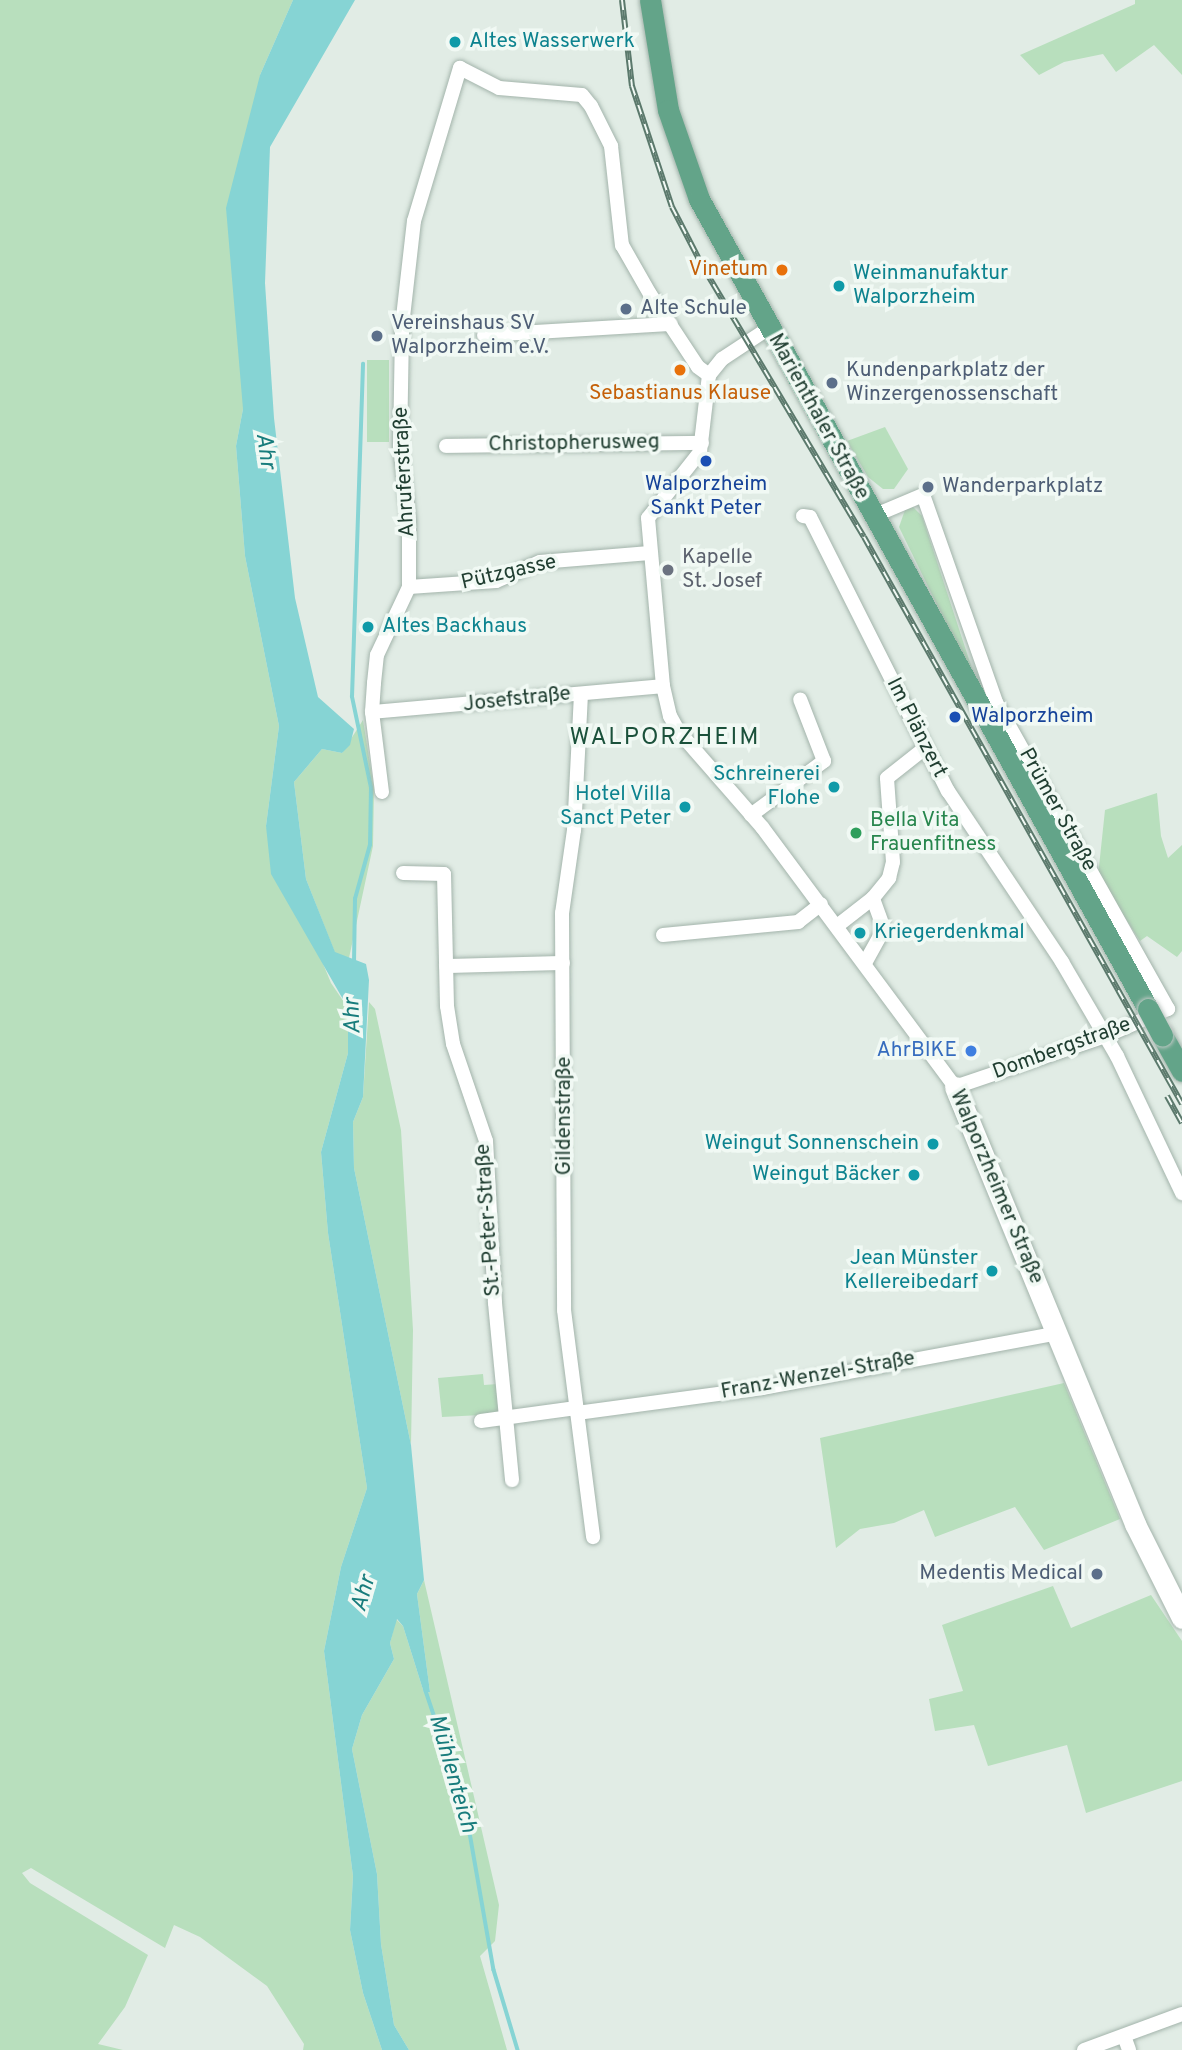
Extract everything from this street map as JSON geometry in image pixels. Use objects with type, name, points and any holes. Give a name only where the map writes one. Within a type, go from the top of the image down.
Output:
[{"type":"main road","name":"Marienthaler Straße","points":[[650,0],[661,79],[686,167],[717,236],[917,594],[1158,1009],[1162,1035],[1182,1071]]},
{"type":"street","name":"Ahruferstraße","points":[[382,792],[383,712],[377,655],[409,587],[409,521],[400,446],[402,326],[414,221],[460,68],[499,88],[582,95],[591,106],[611,146],[622,245],[671,324]]},
{"type":"street","points":[[484,335],[671,324],[698,367],[709,375],[722,359],[769,328]]},
{"type":"street","name":"Walporzheimer Straße","points":[[709,375],[702,443],[687,473],[653,507],[648,518],[663,686],[679,732],[751,815],[821,904],[955,1087],[1135,1524],[1182,1618]]},
{"type":"street","name":"Christopherusweg","points":[[446,446],[702,443]]},
{"type":"street","name":"Prümer Straße","points":[[873,516],[923,495],[996,702],[1158,1009]]},
{"type":"street","name":"Im Plänzert","points":[[803,516],[810,517],[925,748],[972,832],[1062,962],[1103,1037],[1117,1056],[1182,1193]]},
{"type":"street","name":"Pützgasse","points":[[409,587],[496,581],[540,562],[650,553]]},
{"type":"street","name":"Josefstraße","points":[[383,712],[663,686]]},
{"type":"street","name":"Gildenstraße","points":[[580,694],[573,830],[562,913],[564,1310],[593,1537]]},
{"type":"street","points":[[751,815],[824,761],[800,699]]},
{"type":"street","points":[[837,926],[873,898],[890,878],[893,862],[887,778],[925,748]]},
{"type":"street","name":"St.-Peter-Straße","points":[[403,873],[444,874],[446,966],[453,1044],[486,1141],[512,1479]]},
{"type":"street","points":[[865,963],[884,929],[873,898]]},
{"type":"street","points":[[663,936],[798,922],[821,904]]},
{"type":"street","points":[[446,966],[563,963]]},
{"type":"street","name":"Dombergstraße","points":[[955,1087],[1103,1037],[1158,1009]]},
{"type":"street","name":"Franz-Wenzel-Straße","points":[[481,1420],[762,1388],[1058,1333]]},
{"type":"street","points":[[1084,2050],[1127,2043],[1182,2014]]},
{"type":"green space","points":[[0,0],[293,0],[260,75],[243,409],[236,446],[245,556],[279,726],[266,826],[331,983],[348,1008],[348,1053],[321,1152],[328,1233],[367,1488],[341,1567],[324,1651],[353,1876],[350,1930],[363,1993],[382,2050],[303,2050],[304,2044],[267,1986],[200,1937],[174,1925],[165,1948],[31,1868],[22,1873],[30,1883],[148,1955],[125,2007],[98,2044],[123,2050],[0,2050]]},
{"type":"green space","points":[[1135,0],[1182,0],[1182,75],[1154,45],[1116,72],[1103,54],[1064,62],[1039,75],[1020,55],[1135,4]]},
{"type":"green space","points":[[367,360],[389,360],[389,442],[367,442]]},
{"type":"green space","points":[[885,427],[908,469],[894,489],[883,489],[868,477],[847,441]]},
{"type":"green space","points":[[913,507],[922,516],[980,693],[899,527],[905,510]]},
{"type":"green space","points":[[363,720],[374,789],[373,846],[349,958],[335,953],[306,879],[294,782],[322,749],[342,753]]},
{"type":"green space","points":[[1157,793],[1161,836],[1168,858],[1182,845],[1182,951],[1177,957],[1147,936],[1140,941],[1098,876],[1105,810]]},
{"type":"green space","points":[[369,1002],[375,1009],[401,1130],[413,1330],[411,1445],[354,1168],[353,1122],[363,1097]]},
{"type":"green space","points":[[483,1374],[484,1385],[498,1384],[501,1414],[442,1417],[438,1378]]},
{"type":"green space","points":[[1064,1383],[1120,1519],[1044,1550],[1015,1507],[935,1537],[924,1510],[894,1523],[860,1529],[836,1548],[820,1438]]},
{"type":"green space","points":[[424,1580],[499,1905],[495,1941],[480,1956],[507,2050],[409,2050],[394,2025],[381,1944],[377,1874],[352,1749],[362,1715],[394,1659],[390,1643],[396,1619],[403,1626],[424,1693],[430,1692],[417,1594]]},
{"type":"green space","points":[[1053,1586],[1071,1628],[1151,1595],[1182,1641],[1182,1781],[1086,1813],[1067,1745],[988,1766],[974,1725],[935,1731],[929,1699],[963,1691],[942,1625]]},
{"type":"water","name":"Ahr","points":[[293,0],[355,0],[270,147],[265,283],[274,418],[295,598],[318,697],[354,729],[350,745],[342,753],[322,749],[294,782],[306,879],[335,952],[366,964],[369,980],[363,1097],[353,1122],[354,1168],[411,1445],[424,1580],[417,1594],[430,1692],[424,1693],[403,1626],[397,1619],[390,1643],[394,1659],[362,1715],[352,1749],[377,1874],[381,1944],[394,2025],[409,2050],[382,2050],[363,1993],[350,1930],[353,1876],[324,1651],[341,1567],[367,1488],[328,1233],[321,1152],[348,1053],[348,1008],[271,874],[266,826],[279,726],[245,556],[236,446],[243,409],[226,208],[260,75]]},
{"type":"waterway","points":[[354,963],[355,899],[370,845],[371,788],[352,697],[363,364]]},
{"type":"waterway","name":"Mühlenteich","points":[[426,1691],[466,1810],[494,1970],[518,2050]]},
{"type":"railway","points":[[622,0],[632,86],[672,207],[703,267],[864,537],[1182,1104]]},
{"type":"railway","points":[[1167,1096],[1182,1123]]},
{"type":"place","name":"Altes Wasserwerk","points":[[455,42]]},
{"type":"place","name":"Vinetum","points":[[782,270]]},
{"type":"place","name":"Weinmanufaktur Walporzheim","points":[[839,286]]},
{"type":"place","name":"Alte Schule","points":[[626,309]]},
{"type":"place","name":"Vereinshaus SV Walporzheim e.V.","points":[[377,336]]},
{"type":"place","name":"Sebastianus Klause","points":[[680,370]]},
{"type":"place","name":"Kundenparkplatz der Winzergenossenschaft","points":[[832,383]]},
{"type":"place","name":"Walporzheim Sankt Peter","points":[[706,461]]},
{"type":"place","name":"Wanderparkplatz","points":[[928,487]]},
{"type":"place","name":"Kapelle St. Josef","points":[[668,570]]},
{"type":"place","name":"Altes Backhaus","points":[[368,627]]},
{"type":"place","name":"Walporzheim","points":[[955,717]]},
{"type":"place","name":"Schreinerei Flohe","points":[[834,787]]},
{"type":"place","name":"Hotel Villa Sanct Peter","points":[[685,807]]},
{"type":"place","name":"Bella Vita Frauenfitness","points":[[856,833]]},
{"type":"place","name":"Kriegerdenkmal","points":[[860,933]]},
{"type":"place","name":"AhrBIKE","points":[[971,1051]]},
{"type":"place","name":"Weingut Sonnenschein","points":[[933,1144]]},
{"type":"place","name":"Weingut Bäcker","points":[[914,1175]]},
{"type":"place","name":"Jean Münster Kellereibedarf","points":[[992,1271]]},
{"type":"place","name":"Medentis Medical","points":[[1097,1574]]},
{"type":"district","name":"WALPORZHEIM","points":[[665,739]]}]
